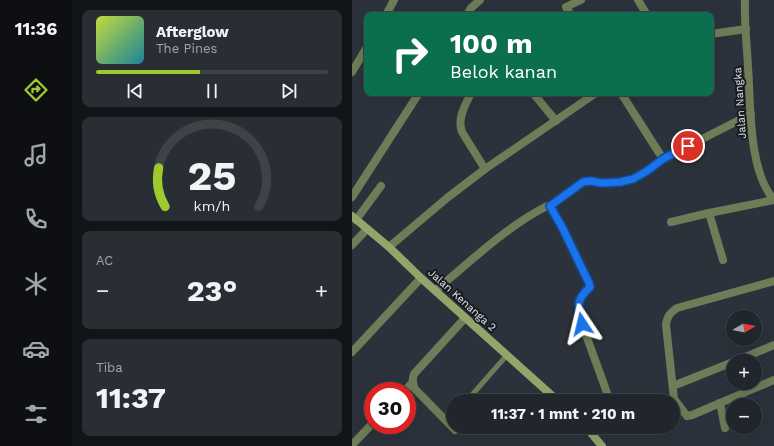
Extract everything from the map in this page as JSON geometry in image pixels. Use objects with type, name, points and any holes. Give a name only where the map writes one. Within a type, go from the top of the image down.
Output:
[{"type":"main road","name":"Jalan Kenanga 2","points":[[354,218],[550,394]]},
{"type":"main road","points":[[593,434],[602,446]]},
{"type":"street","points":[[388,12],[394,0]]},
{"type":"street","points":[[469,12],[480,0]]},
{"type":"street","points":[[569,12],[566,7],[581,0]]},
{"type":"street","points":[[638,0],[645,12]]},
{"type":"street","name":"Jalan Nangka","points":[[745,0],[754,149],[761,176],[771,191],[774,200]]},
{"type":"street","points":[[714,34],[746,29]]},
{"type":"street","points":[[352,72],[364,52]]},
{"type":"street","points":[[352,197],[417,96]]},
{"type":"street","points":[[470,96],[461,117],[460,127],[485,169]]},
{"type":"street","points":[[535,96],[556,121]]},
{"type":"street","points":[[389,248],[442,202],[485,169],[592,96]]},
{"type":"street","points":[[623,96],[663,159]]},
{"type":"street","points":[[436,290],[504,233],[535,212],[550,206],[583,182],[620,182],[633,179],[663,159],[751,114]]},
{"type":"street","points":[[354,218],[381,186]]},
{"type":"street","points":[[671,222],[774,200]]},
{"type":"street","points":[[550,206],[562,227],[589,283],[590,287],[580,297],[580,316],[607,394]]},
{"type":"street","points":[[709,213],[723,260]]},
{"type":"street","points":[[352,245],[367,229]]},
{"type":"street","points":[[352,352],[421,278]]},
{"type":"street","points":[[671,394],[673,386],[666,325],[667,318],[670,313],[677,308],[774,281]]},
{"type":"street","points":[[412,382],[414,374],[465,318]]},
{"type":"street","points":[[752,354],[774,344]]},
{"type":"street","points":[[673,386],[726,365]]},
{"type":"street","points":[[680,410],[687,416],[692,415],[774,380]]},
{"type":"street","points":[[416,390],[446,421]]},
{"type":"street","points":[[720,403],[725,428]]},
{"type":"street","points":[[352,445],[364,432]]},
{"type":"lane","points":[[473,394],[507,355]]},
{"type":"route","points":[[582,324],[579,303],[582,294],[590,287],[588,279],[550,206],[578,184],[590,181],[602,183],[620,182],[633,179],[663,159],[688,146]]}]
